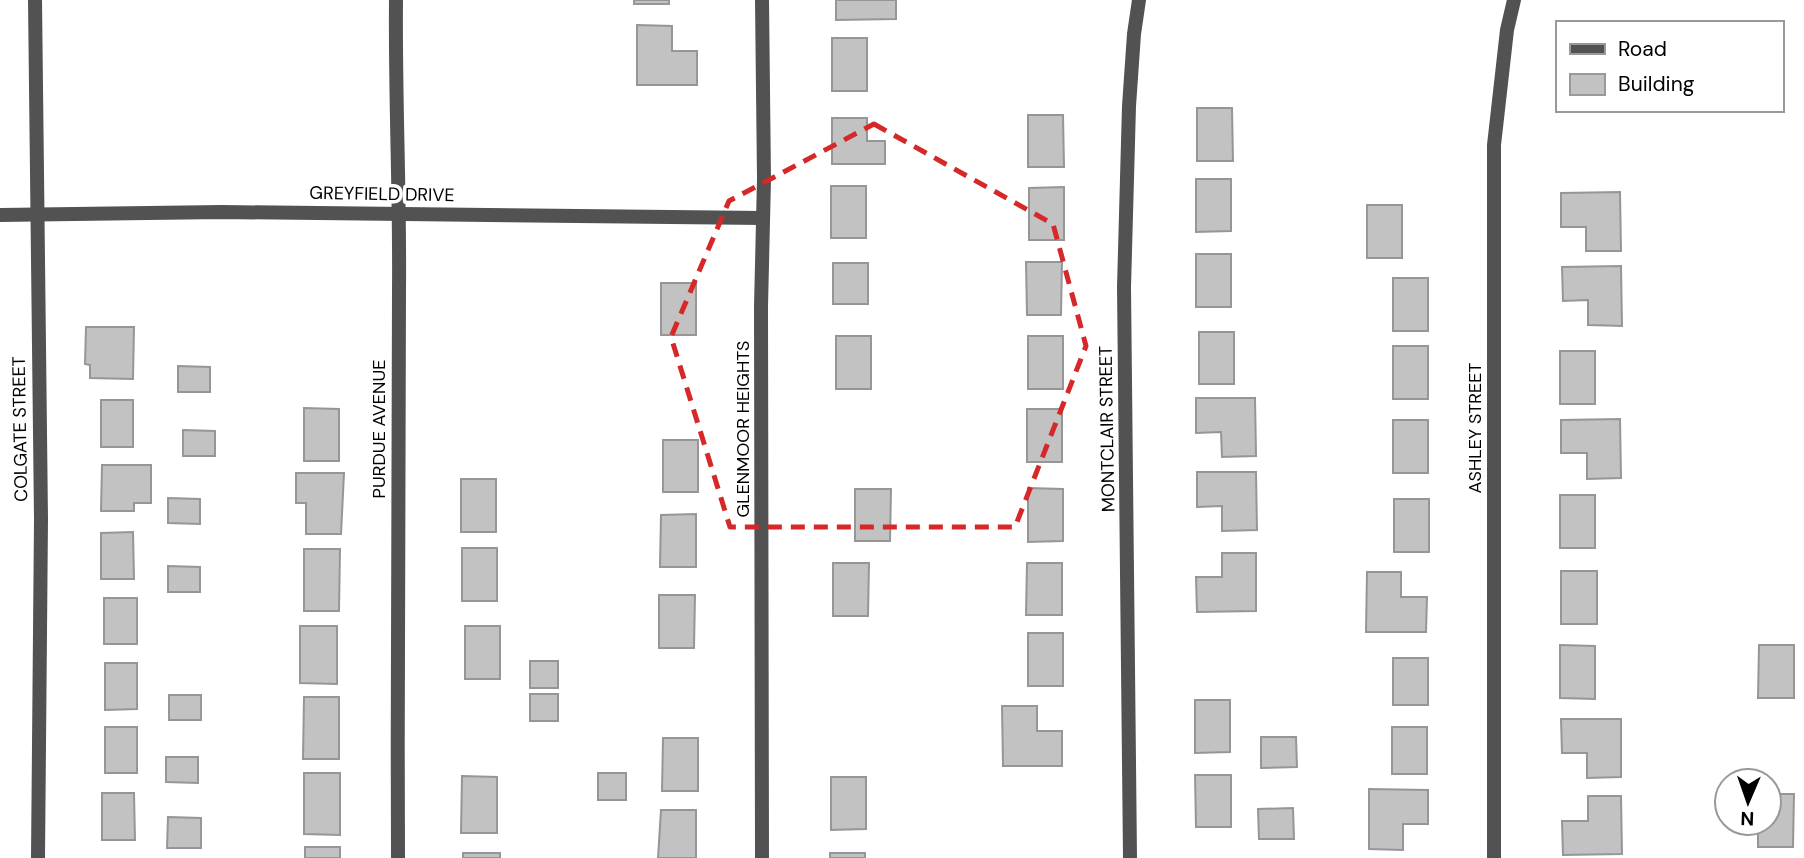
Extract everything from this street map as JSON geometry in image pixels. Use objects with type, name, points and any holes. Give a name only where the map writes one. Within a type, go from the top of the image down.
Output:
[{"type":"street","name":"COLGATE STREET","points":[[35,0],[41,519],[38,858]]},
{"type":"street","name":"PURDUE AVENUE","points":[[396,0],[398,858]]},
{"type":"street","name":"GLENMOOR HEIGHTS","points":[[762,0],[762,858]]},
{"type":"street","name":"MONTCLAIR STREET","points":[[1130,858],[1124,288],[1129,106],[1139,0]]},
{"type":"street","name":"ASHLEY STREET","points":[[1494,858],[1494,145],[1505,43],[1514,0]]},
{"type":"street","name":"GREYFIELD DRIVE","points":[[0,215],[222,212],[763,218]]},
{"type":"highlighted area","points":[[874,124],[1053,224],[1086,346],[1015,527],[730,527],[671,337],[729,201]]},
{"type":"building","points":[[634,0],[669,0],[669,4],[634,4]]},
{"type":"building","points":[[836,0],[896,0],[896,19],[836,20]]},
{"type":"building","points":[[637,25],[672,26],[672,51],[697,51],[697,85],[637,85]]},
{"type":"building","points":[[832,38],[867,38],[867,91],[832,91]]},
{"type":"building","points":[[1197,108],[1232,108],[1233,161],[1197,161]]},
{"type":"building","points":[[1028,115],[1063,115],[1064,167],[1028,167]]},
{"type":"building","points":[[832,118],[867,118],[867,141],[885,141],[885,164],[832,164]]},
{"type":"building","points":[[1196,179],[1231,179],[1231,231],[1196,232]]},
{"type":"building","points":[[831,186],[866,186],[866,238],[831,238]]},
{"type":"building","points":[[1064,187],[1064,240],[1029,240],[1029,188]]},
{"type":"building","points":[[1620,192],[1621,251],[1586,251],[1586,227],[1561,227],[1561,193]]},
{"type":"building","points":[[1367,205],[1402,205],[1402,258],[1367,258]]},
{"type":"building","points":[[1196,254],[1231,254],[1231,307],[1196,307]]},
{"type":"building","points":[[1026,262],[1062,262],[1061,315],[1027,315]]},
{"type":"building","points":[[833,263],[868,263],[868,304],[833,304]]},
{"type":"building","points":[[1621,266],[1622,326],[1588,325],[1588,300],[1563,301],[1562,267]]},
{"type":"building","points":[[1393,278],[1428,278],[1428,331],[1393,331]]},
{"type":"building","points":[[661,283],[696,283],[696,335],[661,335]]},
{"type":"building","points":[[86,327],[134,327],[133,379],[90,378],[90,365],[85,364]]},
{"type":"building","points":[[1199,332],[1234,332],[1234,384],[1199,384]]},
{"type":"building","points":[[836,336],[871,336],[871,389],[836,389]]},
{"type":"building","points":[[1028,336],[1063,336],[1063,389],[1028,389]]},
{"type":"building","points":[[1393,346],[1428,346],[1428,399],[1393,399]]},
{"type":"building","points":[[1560,351],[1595,351],[1595,404],[1560,404]]},
{"type":"building","points":[[178,366],[210,367],[210,392],[178,392]]},
{"type":"building","points":[[1196,398],[1255,398],[1256,456],[1222,457],[1221,432],[1196,433]]},
{"type":"building","points":[[101,400],[133,400],[133,447],[101,447]]},
{"type":"building","points":[[304,408],[339,409],[339,461],[304,461]]},
{"type":"building","points":[[1027,409],[1062,409],[1062,462],[1027,462]]},
{"type":"building","points":[[1620,419],[1621,478],[1587,479],[1587,453],[1561,453],[1561,420]]},
{"type":"building","points":[[1393,420],[1428,420],[1428,473],[1393,473]]},
{"type":"building","points":[[183,430],[215,431],[215,456],[183,456]]},
{"type":"building","points":[[663,440],[698,440],[698,492],[663,492]]},
{"type":"building","points":[[102,465],[151,465],[151,503],[134,503],[134,511],[101,511]]},
{"type":"building","points":[[1197,472],[1256,472],[1257,530],[1222,531],[1222,506],[1197,507]]},
{"type":"building","points":[[296,473],[344,473],[341,534],[306,534],[306,503],[296,503]]},
{"type":"building","points":[[461,479],[496,479],[496,532],[461,532]]},
{"type":"building","points":[[1028,488],[1063,489],[1063,541],[1028,542]]},
{"type":"building","points":[[855,489],[891,489],[890,541],[855,541]]},
{"type":"building","points":[[1560,495],[1595,495],[1595,548],[1560,548]]},
{"type":"building","points":[[168,498],[200,499],[200,524],[168,523]]},
{"type":"building","points":[[1394,499],[1429,499],[1429,552],[1394,552]]},
{"type":"building","points":[[696,514],[696,567],[660,567],[661,515]]},
{"type":"building","points":[[133,532],[134,579],[101,579],[101,533]]},
{"type":"building","points":[[462,548],[497,548],[497,601],[462,601]]},
{"type":"building","points":[[304,549],[340,549],[339,611],[304,611]]},
{"type":"building","points":[[1222,553],[1256,553],[1256,611],[1197,612],[1196,577],[1222,577]]},
{"type":"building","points":[[833,563],[869,563],[868,616],[833,616]]},
{"type":"building","points":[[1027,563],[1062,563],[1062,615],[1026,615]]},
{"type":"building","points":[[168,566],[200,567],[200,592],[168,592]]},
{"type":"building","points":[[1561,571],[1597,571],[1597,624],[1561,624]]},
{"type":"building","points":[[1367,572],[1401,572],[1401,597],[1427,597],[1426,632],[1366,632]]},
{"type":"building","points":[[659,595],[695,595],[694,648],[659,648]]},
{"type":"building","points":[[104,598],[137,598],[137,644],[104,644]]},
{"type":"building","points":[[300,626],[337,626],[337,684],[300,683]]},
{"type":"building","points":[[465,626],[500,626],[500,679],[465,679]]},
{"type":"building","points":[[1028,633],[1063,633],[1063,686],[1028,686]]},
{"type":"building","points":[[1560,645],[1595,646],[1595,699],[1560,698]]},
{"type":"building","points":[[1759,645],[1794,645],[1794,698],[1758,698]]},
{"type":"building","points":[[1393,658],[1428,658],[1428,705],[1393,705]]},
{"type":"building","points":[[530,661],[558,661],[558,688],[530,688]]},
{"type":"building","points":[[105,663],[137,663],[137,709],[105,710]]},
{"type":"building","points":[[530,694],[558,694],[558,721],[530,721]]},
{"type":"building","points":[[169,695],[201,695],[201,720],[169,720]]},
{"type":"building","points":[[304,697],[339,697],[339,759],[303,759]]},
{"type":"building","points":[[1195,700],[1230,700],[1230,752],[1195,753]]},
{"type":"building","points":[[1002,706],[1037,706],[1037,731],[1062,731],[1062,766],[1003,766]]},
{"type":"building","points":[[1561,719],[1621,719],[1621,777],[1587,778],[1587,753],[1562,753]]},
{"type":"building","points":[[105,727],[137,727],[137,773],[105,773]]},
{"type":"building","points":[[1392,727],[1427,727],[1427,774],[1392,774]]},
{"type":"building","points":[[1261,737],[1296,737],[1297,767],[1261,768]]},
{"type":"building","points":[[663,738],[698,738],[698,791],[662,791]]},
{"type":"building","points":[[166,757],[198,757],[198,783],[166,782]]},
{"type":"building","points":[[304,773],[340,773],[340,835],[304,834]]},
{"type":"building","points":[[598,773],[626,773],[626,800],[598,800]]},
{"type":"building","points":[[1195,775],[1231,775],[1231,827],[1196,827]]},
{"type":"building","points":[[462,776],[497,777],[497,833],[461,833]]},
{"type":"building","points":[[831,777],[866,777],[866,829],[831,830]]},
{"type":"building","points":[[1369,789],[1428,790],[1428,824],[1403,824],[1403,850],[1369,849]]},
{"type":"building","points":[[102,793],[134,793],[135,840],[102,840]]},
{"type":"building","points":[[1783,794],[1794,794],[1793,847],[1758,847],[1758,837],[1783,837]]},
{"type":"building","points":[[1588,796],[1621,796],[1622,854],[1563,855],[1562,821],[1588,821]]},
{"type":"building","points":[[1293,808],[1294,839],[1259,839],[1258,809]]},
{"type":"building","points":[[661,810],[696,810],[696,858],[658,858]]},
{"type":"building","points":[[168,817],[201,818],[201,848],[167,848]]},
{"type":"building","points":[[305,847],[340,847],[340,858],[305,858]]},
{"type":"building","points":[[463,853],[500,853],[500,858],[463,858]]},
{"type":"building","points":[[830,853],[865,853],[865,858],[830,858]]}]
